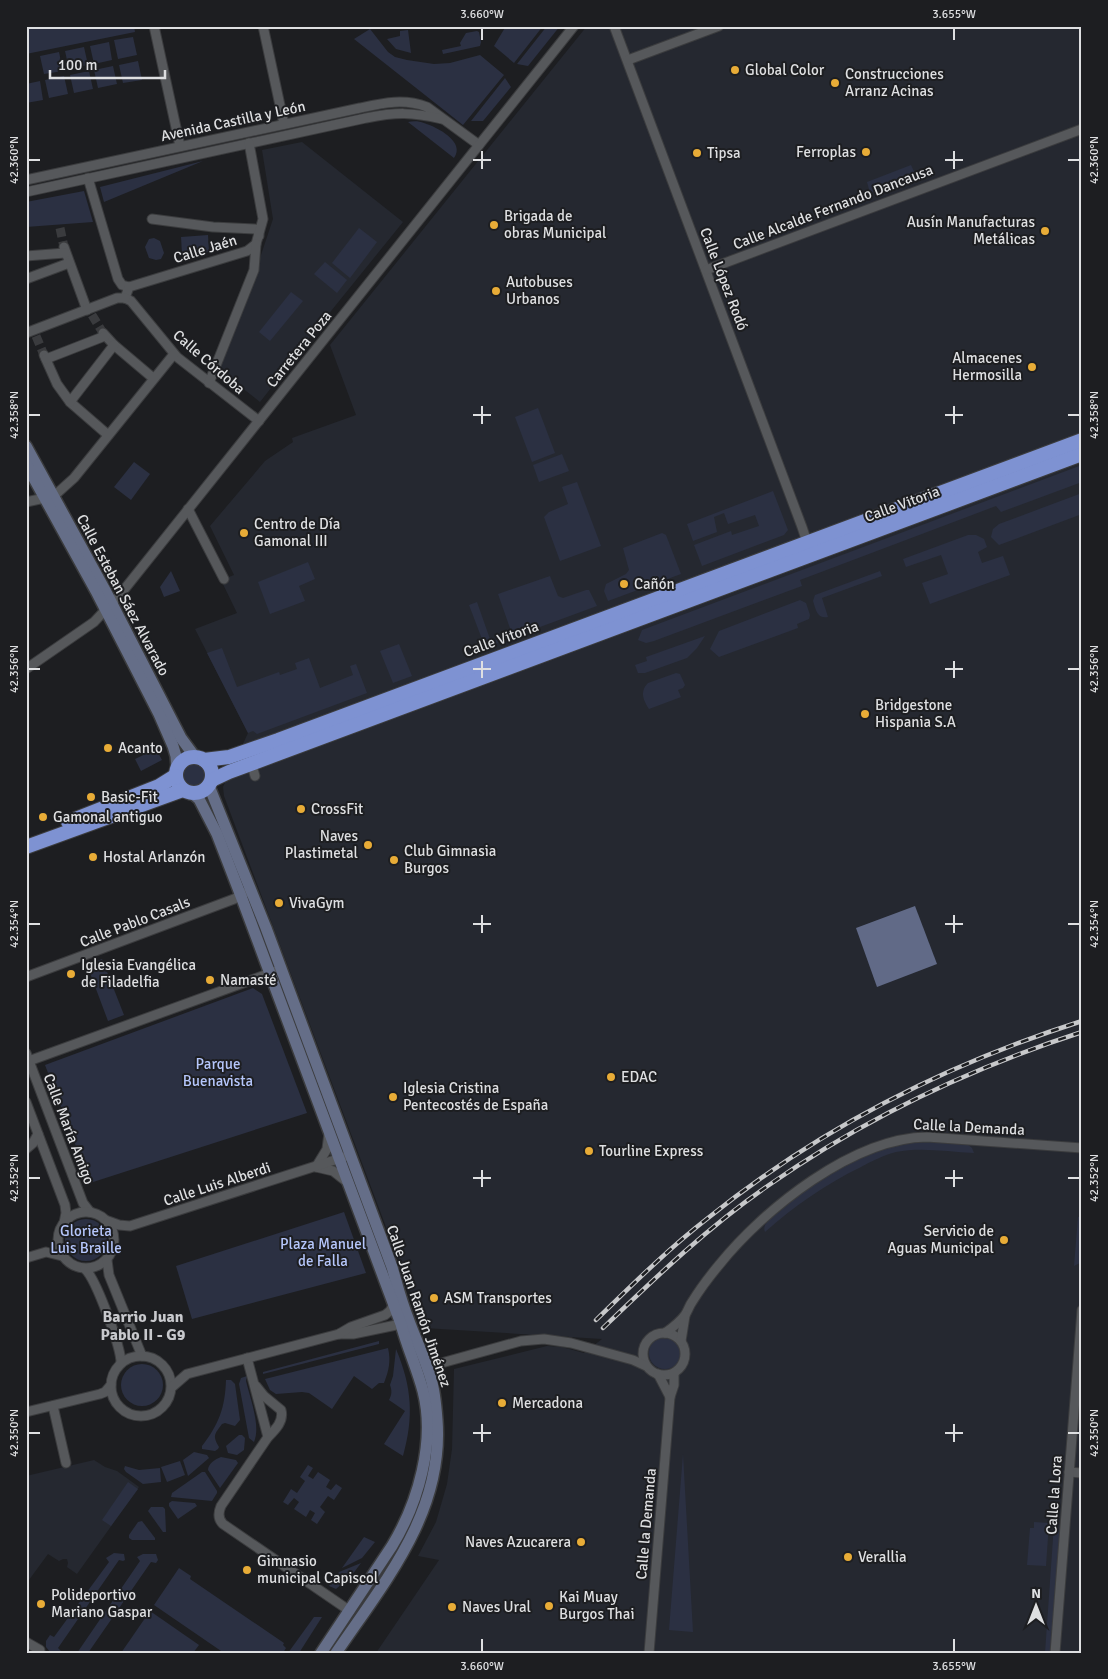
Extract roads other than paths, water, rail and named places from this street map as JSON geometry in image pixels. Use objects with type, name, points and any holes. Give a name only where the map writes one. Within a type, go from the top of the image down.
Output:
[{"type":"highway","name":"Calle Vitoria","points":[[200,758],[229,757],[278,740],[1082,440]]},
{"type":"highway","name":"Calle Vitoria","points":[[211,783],[229,772],[1082,454]]},
{"type":"highway","points":[[807,542],[829,548]]},
{"type":"highway","points":[[26,837],[159,786],[176,772],[184,759],[200,758],[211,768],[211,783],[199,793],[188,792],[162,796],[26,847]]},
{"type":"highway","points":[[176,772],[178,784],[188,792]]},
{"type":"main road","name":"Calle Esteban Sáez Alvarado","points":[[26,446],[50,497],[181,738],[200,758]]},
{"type":"main road","name":"Calle Esteban Sáez Alvarado","points":[[26,464],[50,497]]},
{"type":"main road","name":"Calle Esteban Sáez Alvarado","points":[[109,606],[168,733],[176,756],[176,772]]},
{"type":"main road","name":"Calle Juan Ramón Jiménez","points":[[211,783],[249,886],[275,971],[323,1100],[350,1156],[392,1267],[398,1291],[432,1380],[436,1405],[438,1447],[431,1488],[425,1506],[410,1541],[336,1653]]},
{"type":"main road","name":"Calle Juan Ramón Jiménez","points":[[188,792],[199,799],[217,834],[241,896],[275,971]]},
{"type":"main road","name":"Calle Juan Ramón Jiménez","points":[[321,1653],[402,1529],[416,1497],[424,1458],[426,1435],[423,1391],[394,1304],[338,1159],[329,1132],[323,1100]]},
{"type":"street","points":[[154,26],[180,146]]},
{"type":"street","points":[[263,26],[284,124]]},
{"type":"street","name":"Carretera Poza","points":[[26,669],[90,625],[134,578],[574,26]]},
{"type":"street","name":"Calle López Rodó","points":[[614,26],[807,542]]},
{"type":"street","points":[[628,60],[719,26]]},
{"type":"street","name":"Avenida Castilla y León","points":[[26,180],[397,101],[418,103],[427,107],[479,145]]},
{"type":"street","name":"Avenida Castilla y León","points":[[26,192],[388,114],[415,113],[442,119]]},
{"type":"street","name":"Calle Alcalde Fernando Dancausa","points":[[706,270],[1082,129]]},
{"type":"street","points":[[249,143],[263,216],[263,224],[258,240]]},
{"type":"street","points":[[32,333],[117,298],[125,298],[129,287],[122,285],[118,279],[88,178]]},
{"type":"street","points":[[152,219],[213,227],[255,229],[258,232],[254,270],[210,383]]},
{"type":"street","name":"Calle Jaén","points":[[129,287],[247,251],[258,240]]},
{"type":"street","points":[[26,256],[64,250],[89,311]]},
{"type":"street","points":[[26,279],[69,263]]},
{"type":"street","name":"Calle Córdoba","points":[[125,298],[131,301],[174,354],[258,421]]},
{"type":"street","points":[[108,435],[70,402],[57,384],[45,357],[104,335],[153,378]]},
{"type":"street","points":[[70,402],[114,345]]},
{"type":"street","points":[[26,502],[50,497],[74,478],[174,354]]},
{"type":"street","points":[[188,508],[224,579]]},
{"type":"street","name":"Calle Vitoria","points":[[733,585],[754,571],[800,553],[805,550],[807,542]]},
{"type":"street","points":[[241,896],[245,894],[249,886]]},
{"type":"street","name":"Calle Pablo Casals","points":[[26,977],[241,896]]},
{"type":"street","points":[[27,1059],[275,971]]},
{"type":"street","name":"Calle María Amigo","points":[[27,1059],[83,1203],[90,1212]]},
{"type":"street","name":"Calle María Amigo","points":[[26,1102],[66,1209],[64,1223]]},
{"type":"street","points":[[329,1132],[327,1149],[316,1167],[333,1171],[347,1182]]},
{"type":"street","points":[[28,1148],[38,1134]]},
{"type":"street","name":"Calle la Demanda","points":[[681,1341],[685,1316],[697,1294],[720,1263],[768,1215],[796,1192],[821,1175],[871,1149],[902,1139],[927,1137],[1077,1148]]},
{"type":"street","points":[[28,1148],[39,1149],[44,1152]]},
{"type":"street","points":[[1077,1148],[1082,1154]]},
{"type":"street","name":"Calle Luis Alberdi","points":[[127,1227],[350,1156]]},
{"type":"street","points":[[46,1252],[58,1238],[64,1223],[73,1215],[90,1212],[108,1221],[127,1227],[118,1237],[107,1260],[98,1266],[85,1269]]},
{"type":"street","name":"Calle Juan Ramón Jiménez","points":[[360,1216],[371,1212]]},
{"type":"street","points":[[108,1221],[114,1233],[114,1246]]},
{"type":"street","points":[[58,1238],[62,1256]]},
{"type":"street","points":[[26,1258],[46,1252],[62,1256],[74,1265],[85,1269],[94,1280],[118,1344],[121,1363]]},
{"type":"street","points":[[107,1260],[110,1275],[142,1356]]},
{"type":"street","points":[[339,1334],[351,1327],[386,1315],[394,1304]]},
{"type":"street","name":"Calle la Lora","points":[[1055,1653],[1082,1310]]},
{"type":"street","name":"Calle la Demanda","points":[[665,1333],[685,1316]]},
{"type":"street","points":[[172,1387],[186,1374],[339,1334],[353,1334],[401,1324],[407,1330],[419,1363],[427,1368]]},
{"type":"street","points":[[423,1391],[421,1378],[427,1368],[521,1341],[537,1339],[565,1341],[646,1366],[658,1374],[669,1375],[682,1366],[684,1361],[685,1350],[681,1341],[671,1334],[665,1333],[653,1336],[648,1340],[644,1348],[643,1358],[646,1366]]},
{"type":"street","points":[[622,1358],[644,1348]]},
{"type":"street","points":[[100,1394],[110,1397],[125,1411],[131,1414],[148,1415],[157,1412],[164,1406],[172,1387],[170,1376],[166,1369],[156,1360],[142,1356],[128,1359],[121,1363],[113,1375],[111,1385],[116,1402]]},
{"type":"street","points":[[247,1358],[256,1386],[256,1394],[268,1437]]},
{"type":"street","points":[[432,1380],[440,1364]]},
{"type":"street","points":[[166,1369],[186,1374]]},
{"type":"street","name":"Calle la Demanda","points":[[649,1653],[670,1397],[674,1384],[674,1373]]},
{"type":"street","points":[[658,1374],[670,1397]]},
{"type":"street","points":[[26,1412],[100,1394],[105,1392],[111,1385]]},
{"type":"street","points":[[256,1386],[264,1396],[281,1410],[281,1420],[221,1506],[219,1512],[220,1520],[223,1524],[350,1611]]},
{"type":"street","points":[[52,1406],[66,1463]]},
{"type":"street","points":[[261,1412],[264,1417],[274,1422],[281,1420]]},
{"type":"street","points":[[1069,1472],[1082,1473]]},
{"type":"street","points":[[26,1642],[40,1650]]},
{"type":"tunnel","points":[[60,228],[64,247]]},
{"type":"tunnel","points":[[92,315],[103,333]]},
{"type":"tunnel","points":[[36,336],[44,355]]},
{"type":"railway","points":[[596,1320],[693,1230],[750,1186],[794,1156],[886,1102],[934,1079],[982,1057],[1082,1021]]},
{"type":"railway","points":[[603,1328],[663,1271],[725,1217],[805,1161],[843,1138],[920,1097],[1000,1062],[1082,1032]]},
{"type":"place","name":"Global Color","points":[[735,70]]},
{"type":"place","name":"Construcciones Arranz Acinas","points":[[835,83]]},
{"type":"place","name":"Ferroplas","points":[[866,152]]},
{"type":"place","name":"Tipsa","points":[[697,153]]},
{"type":"place","name":"Brigada de obras Municipal","points":[[494,225]]},
{"type":"place","name":"Ausín Manufacturas Metálicas","points":[[1045,231]]},
{"type":"place","name":"Autobuses Urbanos","points":[[496,291]]},
{"type":"place","name":"Almacenes Hermosilla","points":[[1032,367]]},
{"type":"place","name":"Centro de Día Gamonal III","points":[[244,533]]},
{"type":"place","name":"Cañón","points":[[624,584]]},
{"type":"place","name":"Bridgestone Hispania S.A","points":[[865,714]]},
{"type":"place","name":"Acanto","points":[[108,748]]},
{"type":"place","name":"Basic-Fit","points":[[91,797]]},
{"type":"place","name":"CrossFit","points":[[301,809]]},
{"type":"place","name":"Gamonal antiguo","points":[[43,817]]},
{"type":"place","name":"Naves Plastimetal","points":[[368,845]]},
{"type":"place","name":"Hostal Arlanzón","points":[[93,857]]},
{"type":"place","name":"Club Gimnasia Burgos","points":[[394,860]]},
{"type":"place","name":"VivaGym","points":[[279,903]]},
{"type":"place","name":"Iglesia Evangélica de Filadelfia","points":[[71,974]]},
{"type":"place","name":"Namasté","points":[[210,980]]},
{"type":"place","name":"EDAC","points":[[611,1077]]},
{"type":"place","name":"Iglesia Cristina Pentecostés de España","points":[[393,1097]]},
{"type":"place","name":"Tourline Express","points":[[589,1151]]},
{"type":"place","name":"Servicio de Aguas Municipal","points":[[1004,1240]]},
{"type":"place","name":"ASM Transportes","points":[[434,1298]]},
{"type":"place","name":"Mercadona","points":[[502,1403]]},
{"type":"place","name":"Naves Azucarera","points":[[581,1542]]},
{"type":"place","name":"Verallia","points":[[848,1557]]},
{"type":"place","name":"Gimnasio municipal Capiscol","points":[[247,1570]]},
{"type":"place","name":"Polideportivo Mariano Gaspar","points":[[41,1604]]},
{"type":"place","name":"Kai Muay Burgos Thai","points":[[549,1606]]},
{"type":"place","name":"Naves Ural","points":[[452,1607]]},
{"type":"district","name":"Barrio Juan Pablo II - G9","points":[[143,1325]]},
{"type":"park label","name":"Parque Buenavista","points":[[218,1072]]},
{"type":"park label","name":"Glorieta Luis Braille","points":[[86,1240]]},
{"type":"park label","name":"Plaza Manuel de Falla","points":[[323,1252]]}]
